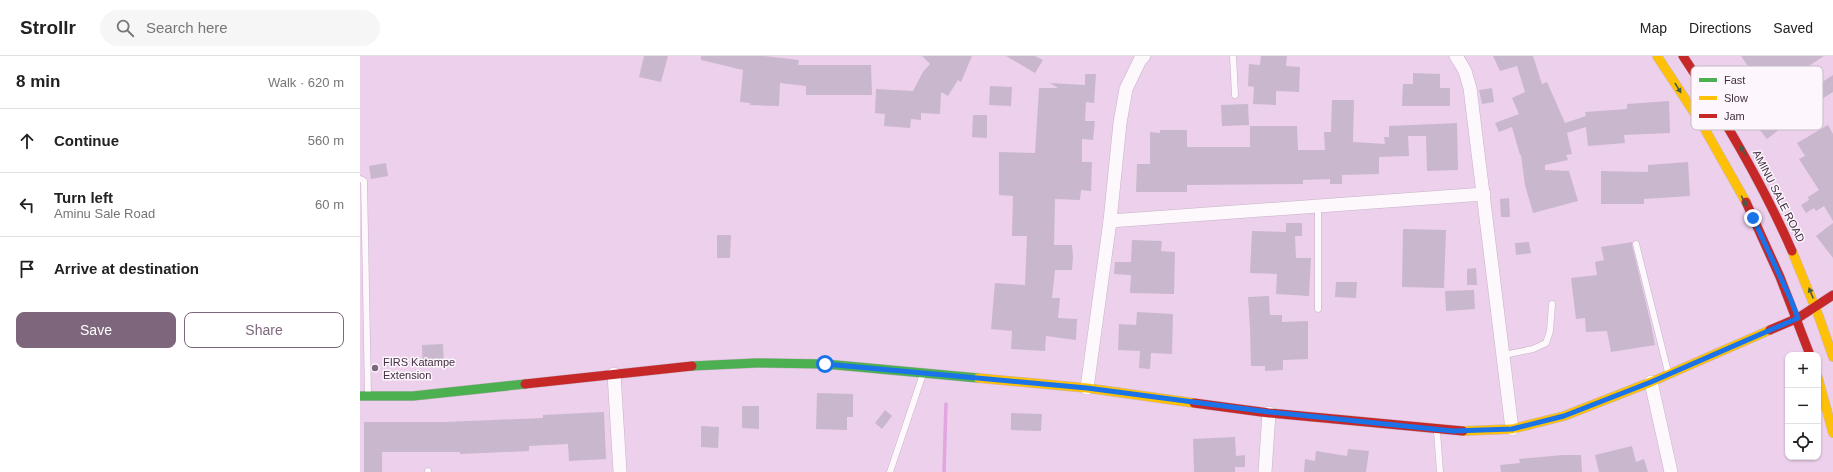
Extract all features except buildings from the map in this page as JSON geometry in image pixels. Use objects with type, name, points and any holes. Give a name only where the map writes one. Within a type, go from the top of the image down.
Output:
[{"type":"street","points":[[1087,388],[1110,221],[1120,123],[1126,89],[1140,60],[1144,56]]},
{"type":"street","points":[[1456,56],[1465,71],[1470,88],[1512,429]]},
{"type":"street","points":[[1657,56],[1691,109]]},
{"type":"street","name":"AMINU SALE ROAD","points":[[1683,56],[1691,67]]},
{"type":"street","points":[[1705,130],[1719,152],[1753,218],[1791,300],[1809,352]]},
{"type":"street","name":"AMINU SALE ROAD","points":[[1730,130],[1757,177],[1801,268],[1817,307],[1833,357]]},
{"type":"street","points":[[1110,221],[1484,194]]},
{"type":"street","points":[[364,396],[413,396],[685,366],[756,362],[825,364],[1087,388],[1269,412],[1437,430],[1453,431],[1512,429],[1564,416],[1669,375],[1798,318],[1817,307],[1833,295]]},
{"type":"street","points":[[614,374],[620,472]]},
{"type":"street","points":[[1651,382],[1671,472]]},
{"type":"street","points":[[1821,388],[1833,433]]},
{"type":"street","points":[[1265,472],[1269,412]]},
{"type":"lane","points":[[1233,56],[1235,95]]},
{"type":"lane","points":[[360,179],[364,181],[362,208],[363,281],[367,355],[364,396]]},
{"type":"lane","points":[[1318,206],[1318,309]]},
{"type":"lane","points":[[1636,244],[1669,375]]},
{"type":"lane","points":[[1504,355],[1533,348],[1546,343],[1550,331],[1552,304]]},
{"type":"lane","points":[[360,355],[367,355]]},
{"type":"lane","points":[[890,472],[923,373]]},
{"type":"lane","points":[[1437,430],[1440,472]]},
{"type":"waterway","points":[[944,472],[946,404]]},
{"type":"traffic: fast","points":[[692,366],[756,363],[825,364],[978,378]]},
{"type":"traffic: fast","points":[[360,396],[413,396],[525,384]]},
{"type":"traffic: slow","points":[[1657,56],[1691,108]]},
{"type":"traffic: slow","points":[[1705,130],[1746,202]]},
{"type":"traffic: slow","points":[[1792,251],[1819,317],[1833,357]]},
{"type":"traffic: slow","points":[[1463,431],[1512,429],[1564,416],[1651,382],[1770,330]]},
{"type":"traffic: slow","points":[[978,378],[1087,388],[1194,403]]},
{"type":"traffic: slow","points":[[1821,388],[1833,433]]},
{"type":"traffic: jam","points":[[1683,56],[1691,69]]},
{"type":"traffic: jam","points":[[1729,130],[1768,200],[1792,251]]},
{"type":"traffic: jam","points":[[1746,202],[1780,277],[1809,352]]},
{"type":"traffic: jam","points":[[1770,330],[1798,318],[1833,295]]},
{"type":"traffic: jam","points":[[525,384],[692,366]]},
{"type":"traffic: jam","points":[[1194,403],[1269,413],[1463,431]]},
{"type":"place","name":"FIRS Katampe Extension","points":[[375,368]]},
{"type":"route","points":[[825,364],[1087,388],[1269,412],[1453,431],[1512,429],[1564,416],[1651,382],[1798,318],[1753,218]]}]
